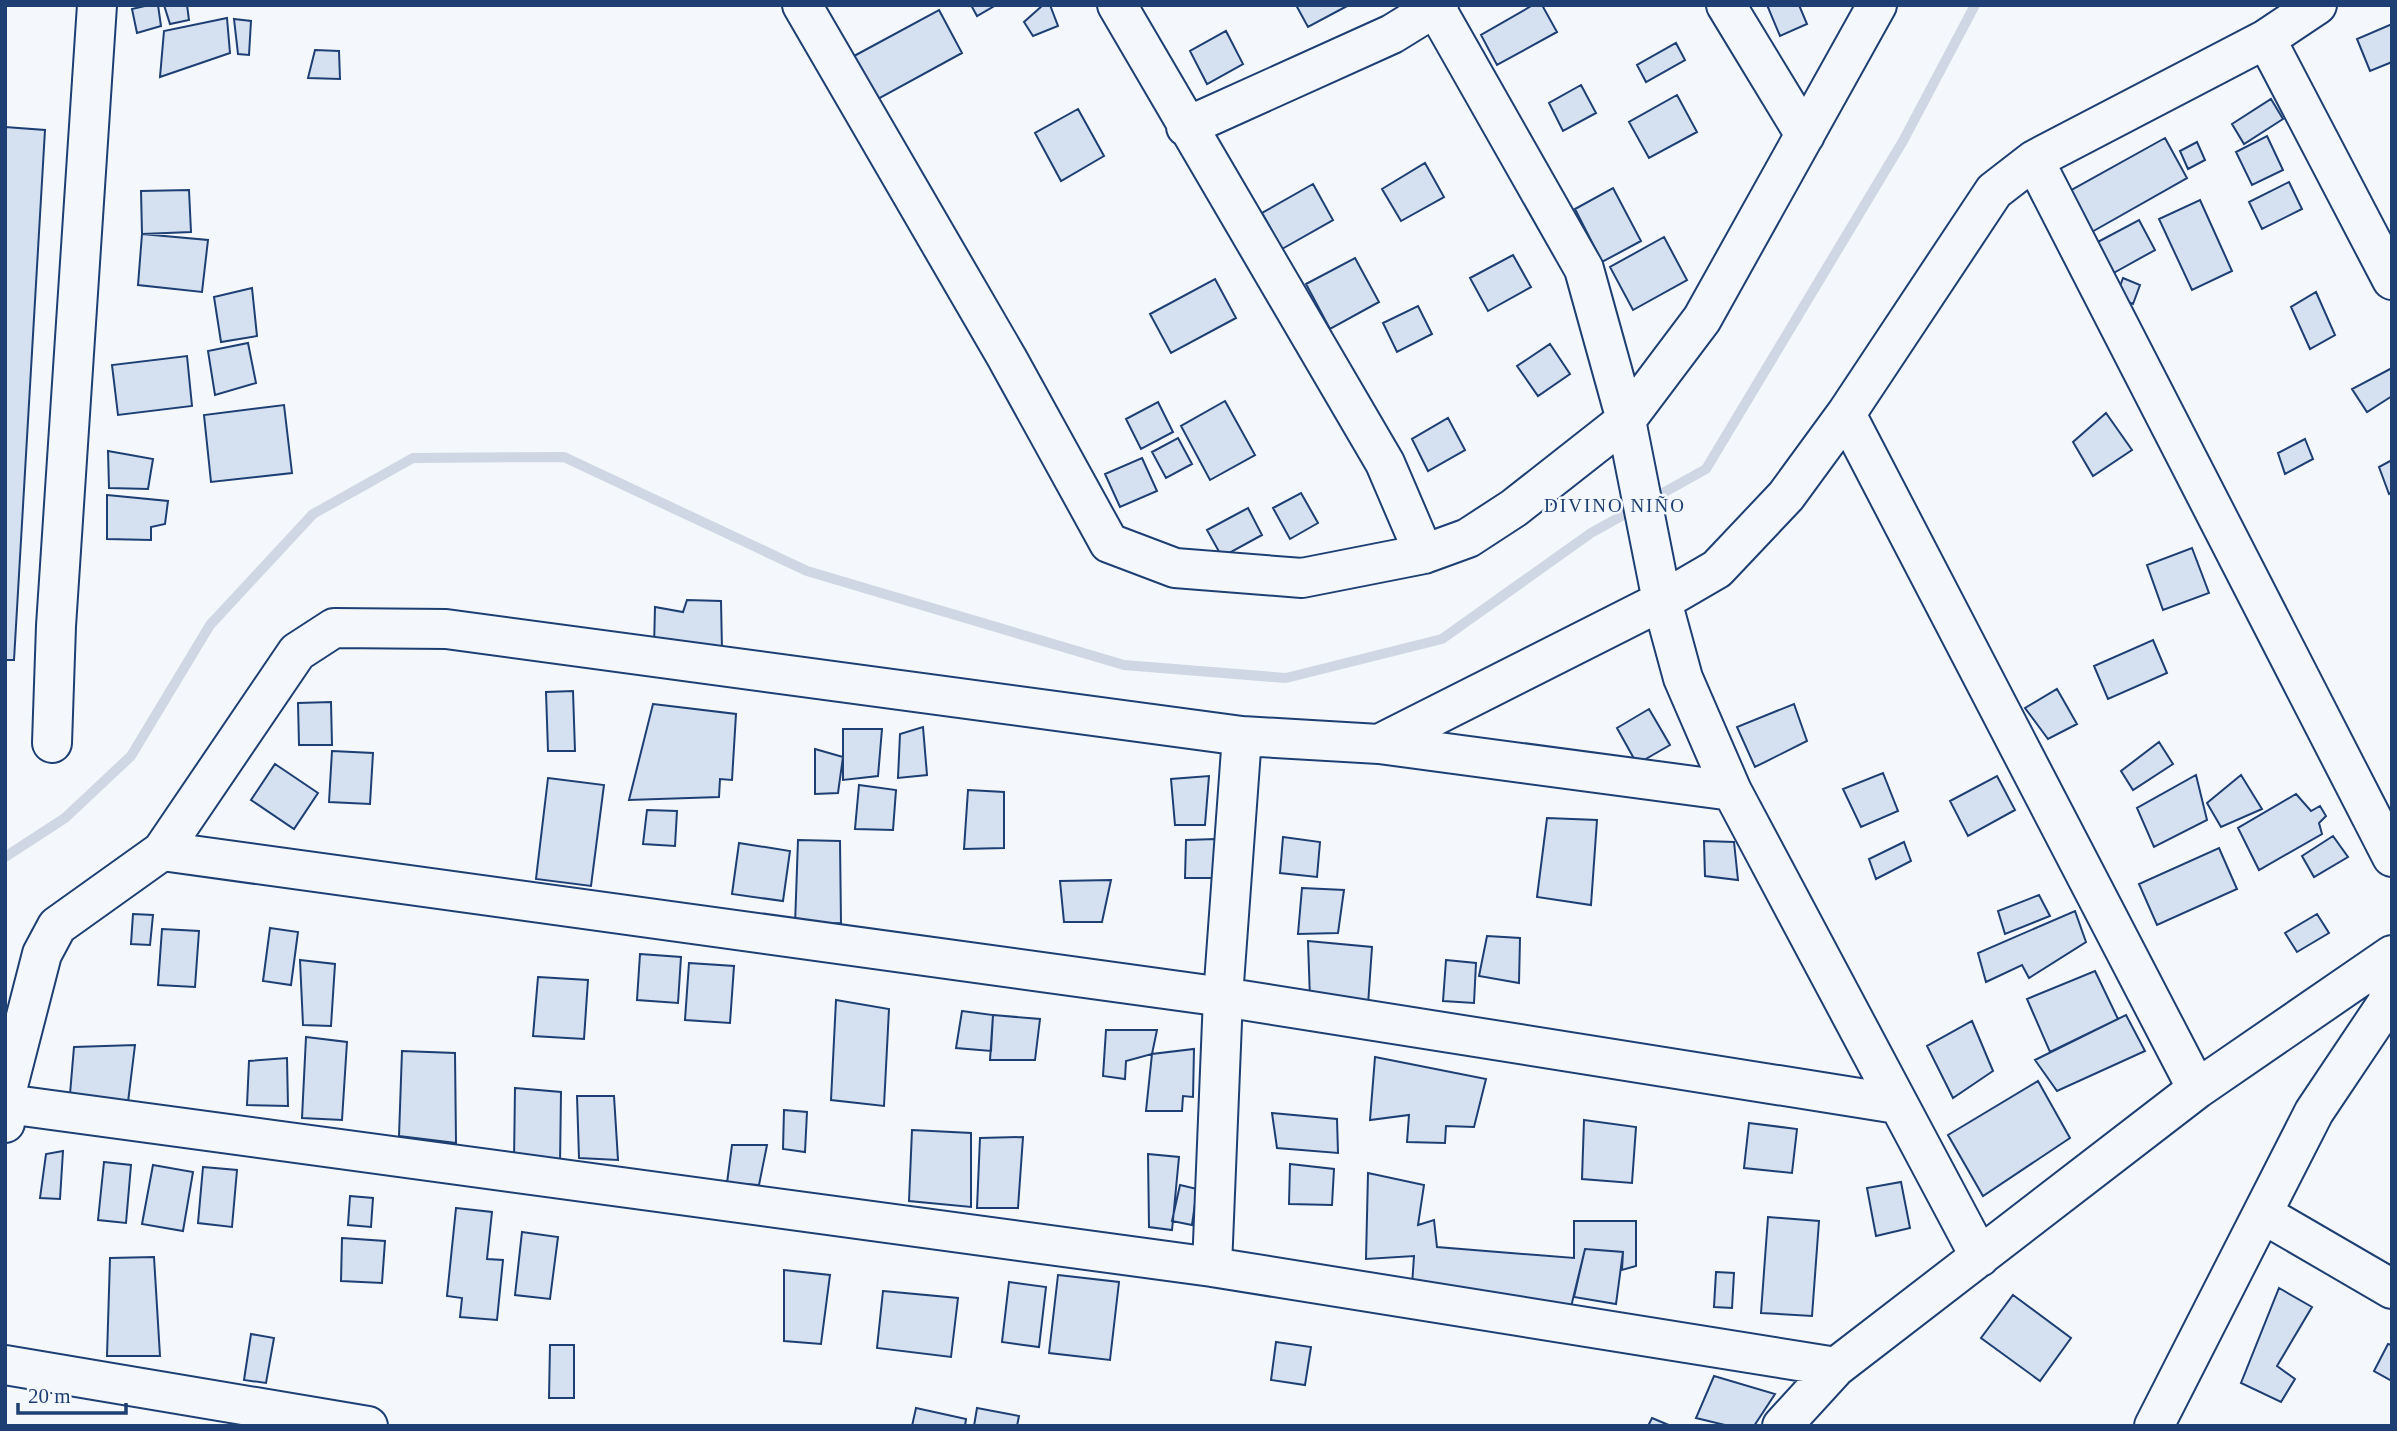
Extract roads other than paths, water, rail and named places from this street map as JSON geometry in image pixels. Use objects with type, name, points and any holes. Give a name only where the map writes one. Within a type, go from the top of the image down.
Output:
[{"type":"street","points":[[52,743],[56,626],[97,5]]},
{"type":"street","points":[[802,5],[1007,358],[1109,543],[1175,568],[1302,578],[1424,554],[1468,538],[1514,508],[1626,420],[1702,318],[1877,5]]},
{"type":"street","points":[[1117,5],[1385,463],[1424,554]]},
{"type":"street","points":[[1726,5],[1805,135]]},
{"type":"street","points":[[1379,744],[1659,584],[1717,569],[1786,496],[1846,414],[1994,191],[2034,160],[2266,39],[2317,5]]},
{"type":"street","points":[[1186,127],[1392,34],[1436,6],[1584,269],[1626,420],[1659,584],[1683,678],[1732,791],[1980,1257]]},
{"type":"street","points":[[2266,39],[2392,280]]},
{"type":"street","points":[[2034,160],[2392,857]]},
{"type":"street","points":[[1846,414],[2197,1089]]},
{"type":"street","points":[[1732,791],[1379,744],[1242,736],[446,629],[334,628],[297,652],[162,851],[57,926],[42,954],[6,1100],[1212,1267],[1836,1367]]},
{"type":"street","points":[[1212,1267],[1223,997],[1242,736]]},
{"type":"street","points":[[162,851],[1223,997],[1897,1104]]},
{"type":"street","points":[[1795,1422],[1836,1367],[2197,1089],[2392,956]]},
{"type":"street","points":[[2154,1426],[2314,1112],[2387,1003],[2392,979]]},
{"type":"street","points":[[2263,1214],[2392,1289]]},
{"type":"street","points":[[5,1365],[368,1426]]},
{"type":"waterway","points":[[5,857],[65,818],[131,756],[210,625],[313,514],[413,458],[564,457],[807,571],[1124,665],[1286,678],[1442,639],[1591,533],[1706,469],[1903,141],[1975,5]]},
{"type":"district","name":"DIVINO NIÑO","points":[[1615,505]]}]
